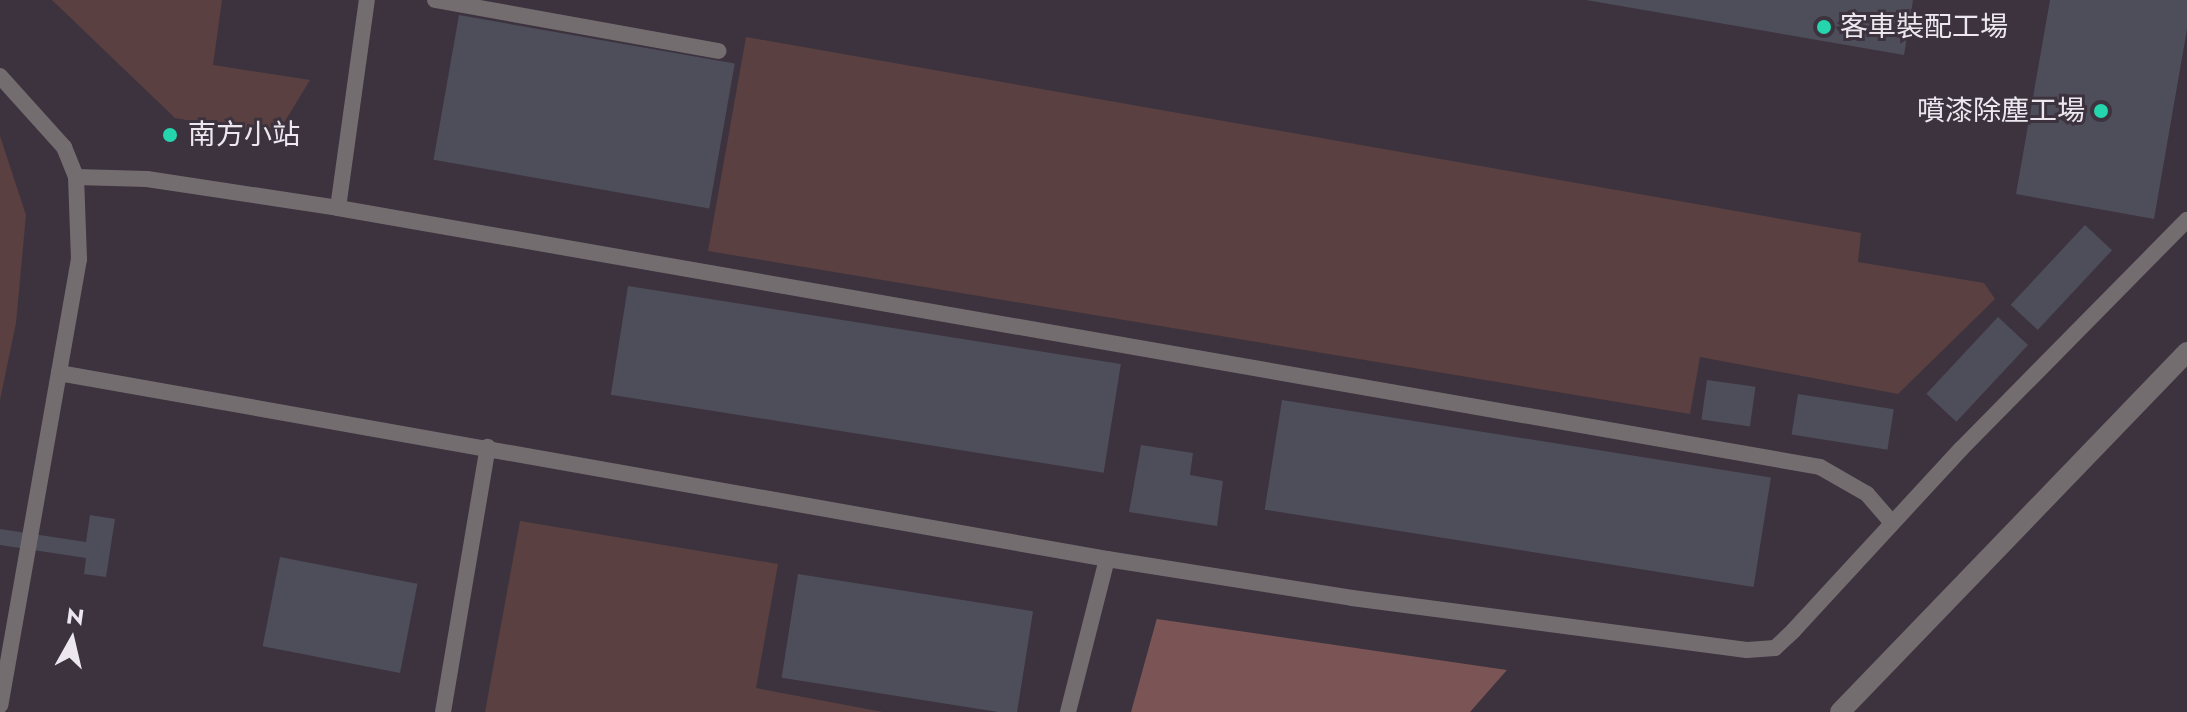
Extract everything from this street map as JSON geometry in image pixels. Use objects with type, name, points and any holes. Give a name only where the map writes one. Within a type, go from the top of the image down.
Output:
[{"type":"street","points":[[1840,712],[2187,352]]},
{"type":"lane","points":[[338,208],[367,0]]},
{"type":"lane","points":[[435,0],[718,51]]},
{"type":"lane","points":[[0,76],[64,147],[76,177],[79,259],[0,705]]},
{"type":"lane","points":[[76,177],[147,179],[338,208],[1820,467],[1867,494],[1891,522]]},
{"type":"lane","points":[[59,373],[1107,559],[1352,598],[1747,650],[1775,648],[1891,522],[2187,220]]},
{"type":"lane","points":[[443,712],[488,447]]},
{"type":"lane","points":[[1068,712],[1107,559]]},
{"type":"shaded area","points":[[52,0],[222,0],[213,65],[310,80],[276,136],[175,118]]},
{"type":"shaded area","points":[[746,37],[1861,233],[1858,262],[1984,283],[1995,299],[1898,394],[1700,357],[1690,414],[708,251]]},
{"type":"shaded area","points":[[0,136],[26,215],[16,323],[0,400]]},
{"type":"shaded area","points":[[520,521],[778,564],[756,688],[883,712],[485,712]]},
{"type":"shaded area","points":[[1157,618],[1507,670],[1470,712],[1131,712]]},
{"type":"building","name":"客車裝配工場","points":[[1586,0],[1913,0],[1904,55]]},
{"type":"building","name":"噴漆除塵工場","points":[[2050,0],[2187,0],[2187,29],[2154,219],[2016,194]]},
{"type":"building","points":[[459,15],[735,64],[709,208],[433,160]]},
{"type":"building","points":[[2085,225],[2112,250],[2038,330],[2011,305]]},
{"type":"building","points":[[628,286],[1121,364],[1104,473],[611,395]]},
{"type":"building","points":[[1998,317],[2028,345],[1956,422],[1926,394]]},
{"type":"building","points":[[1707,380],[1756,387],[1750,426],[1701,420]]},
{"type":"building","points":[[1798,394],[1894,409],[1887,450],[1792,434]]},
{"type":"building","points":[[1282,400],[1771,477],[1754,587],[1265,510]]},
{"type":"building","points":[[1141,445],[1193,453],[1190,475],[1223,481],[1217,526],[1129,512]]},
{"type":"building","points":[[90,515],[115,519],[106,577],[84,574],[86,558],[0,545],[0,529],[86,542]]},
{"type":"building","points":[[280,557],[417,584],[400,673],[263,646]]},
{"type":"building","points":[[798,574],[1033,611],[1017,712],[998,712],[782,678]]},
{"type":"place","name":"客車裝配工場","points":[[1824,27]]},
{"type":"place","name":"噴漆除塵工場","points":[[2101,111]]},
{"type":"place","name":"南方小站","points":[[170,135]]}]
